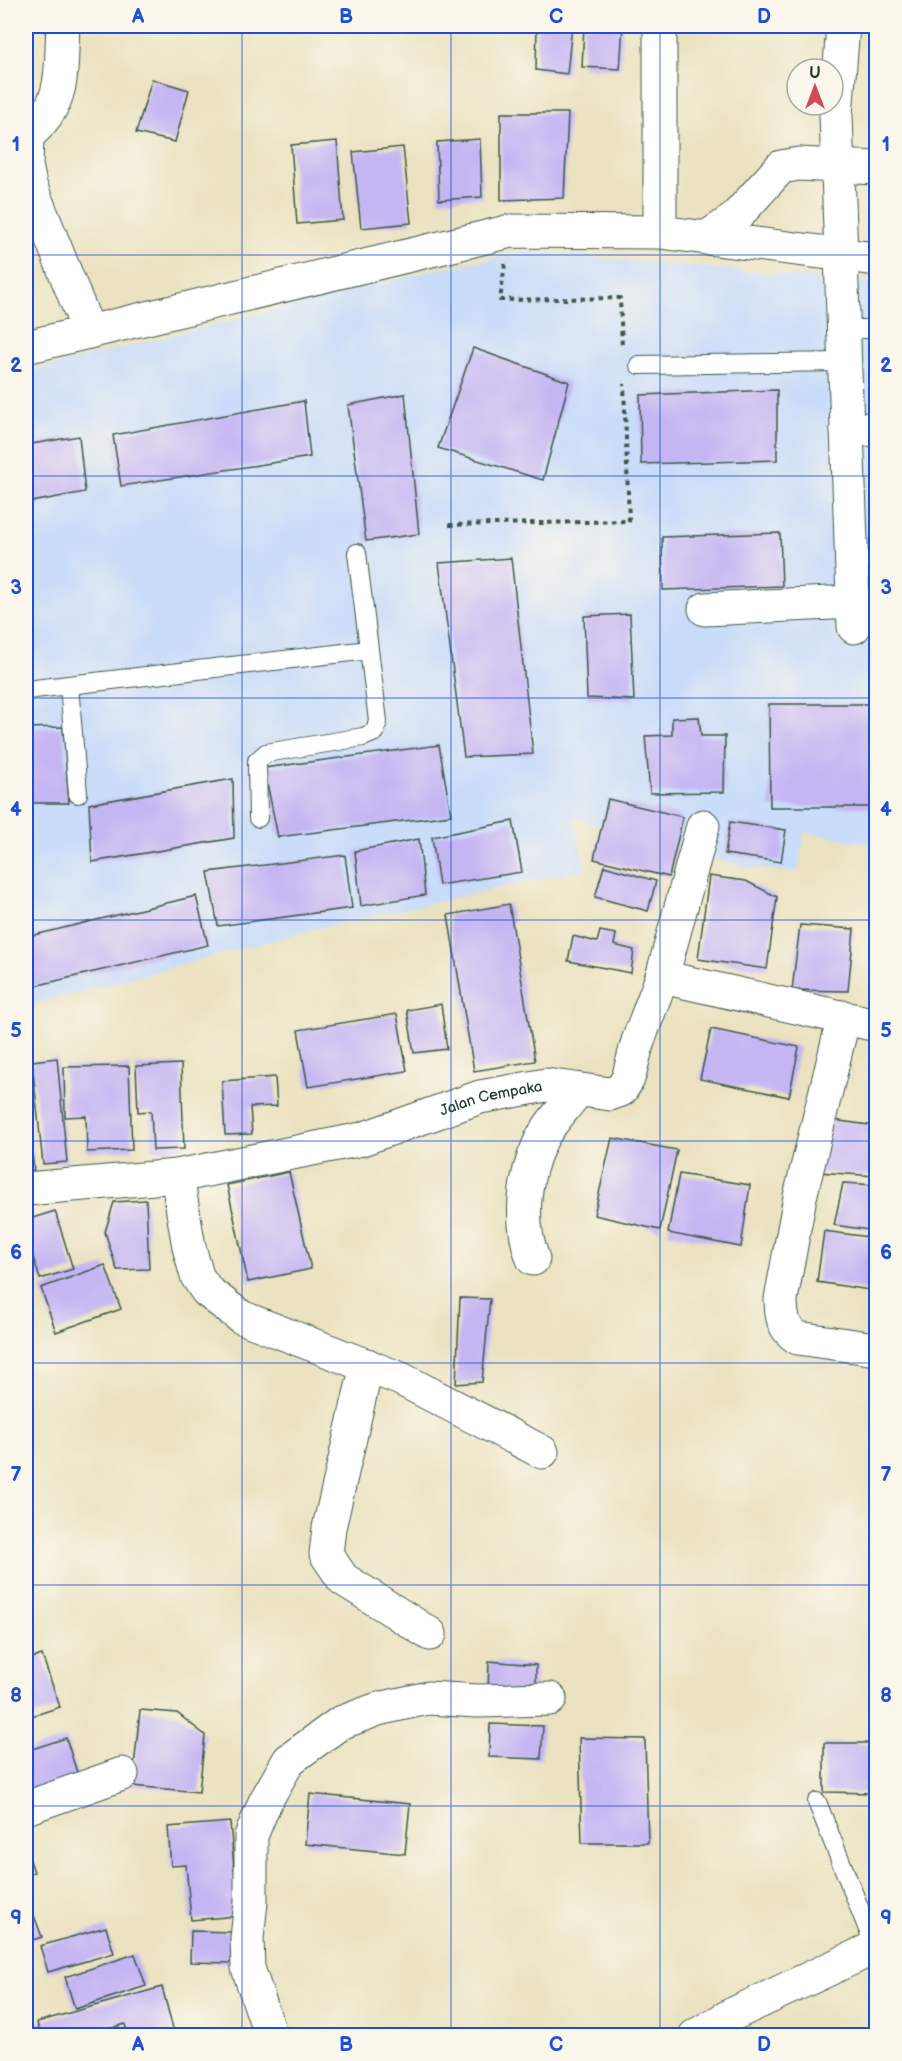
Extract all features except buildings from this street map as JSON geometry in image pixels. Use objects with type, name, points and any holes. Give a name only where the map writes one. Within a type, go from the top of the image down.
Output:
[{"type":"street","points":[[63,26],[55,104],[42,123],[26,136],[26,165],[30,185],[89,332]]},
{"type":"street","points":[[660,26],[660,232]]},
{"type":"street","points":[[705,609],[854,615],[862,429],[844,362],[839,256],[837,90],[843,26]]},
{"type":"street","points":[[706,238],[733,220],[781,167],[799,164],[876,168]]},
{"type":"street","points":[[26,347],[511,231],[565,229],[660,232],[876,259]]},
{"type":"street","points":[[703,826],[662,977],[876,1025]]},
{"type":"street","name":"Jalan Cempaka","points":[[26,1189],[177,1176],[362,1138],[480,1097],[546,1085],[610,1094],[621,1090],[628,1079],[638,1041],[662,977]]},
{"type":"street","points":[[844,1017],[800,1197],[781,1299],[781,1314],[789,1332],[798,1338],[876,1349]]},
{"type":"street","points":[[533,1259],[528,1247],[524,1218],[529,1175],[540,1141],[578,1090]]},
{"type":"street","points":[[177,1176],[189,1247],[197,1276],[207,1291],[241,1317],[400,1379],[542,1452]]},
{"type":"street","points":[[367,1365],[329,1528],[326,1554],[343,1579],[430,1634]]},
{"type":"street","points":[[271,2036],[248,1968],[251,1836],[265,1802],[289,1760],[340,1723],[378,1709],[428,1698],[477,1701],[550,1698]]},
{"type":"street","points":[[26,1808],[122,1774]]},
{"type":"street","points":[[695,2036],[731,2015],[876,1947]]},
{"type":"lane","points":[[843,329],[876,329]]},
{"type":"lane","points":[[639,365],[844,362]]},
{"type":"lane","points":[[258,818],[256,761],[266,753],[363,737],[375,732],[378,721],[357,553]]},
{"type":"lane","points":[[26,690],[369,650]]},
{"type":"lane","points":[[69,685],[78,794]]},
{"type":"lane","points":[[817,1802],[876,1947]]},
{"type":"path","points":[[511,231],[500,300],[621,298],[623,357]]},
{"type":"path","points":[[449,525],[629,521],[624,380]]},
{"type":"shaded area","points":[[526,252],[876,283],[876,845],[804,832],[798,872],[749,868],[574,818],[585,869],[323,927],[26,1006],[26,372],[429,271]]}]
